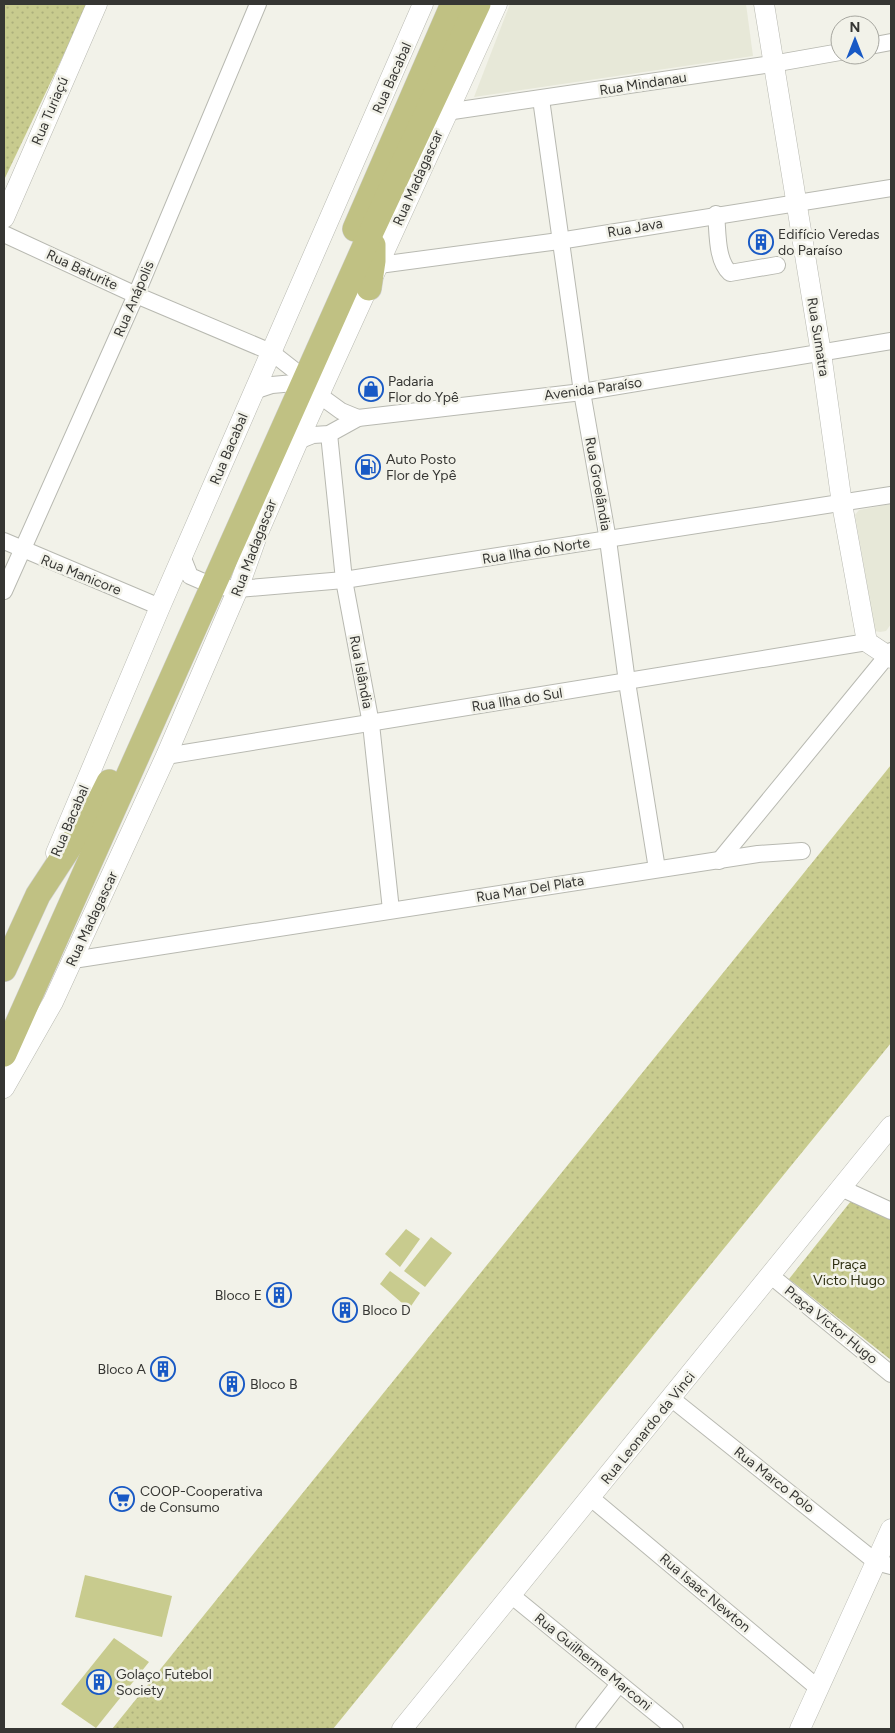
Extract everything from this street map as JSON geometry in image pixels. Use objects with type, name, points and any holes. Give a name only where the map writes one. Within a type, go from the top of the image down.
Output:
[{"type":"main road","points":[[301,383],[452,4]]},
{"type":"main road","points":[[4,969],[38,895],[98,802],[206,583],[478,4]]},
{"type":"main road","points":[[369,288],[373,261],[372,230]]},
{"type":"main road","points":[[5,1046],[206,583]]},
{"type":"street","name":"Rua Turiaçú","points":[[4,218],[97,4]]},
{"type":"street","name":"Rua Anápolis","points":[[4,591],[136,295],[258,4]]},
{"type":"street","name":"Rua Bacabal","points":[[38,895],[182,556],[423,4]]},
{"type":"street","name":"Rua Madagascar","points":[[4,1088],[53,1002],[73,960],[166,756],[238,588],[246,562],[298,441],[301,383],[369,288],[446,112],[497,4]]},
{"type":"street","name":"Rua Sumatra","points":[[764,4],[772,64],[821,353],[842,504],[867,642]]},
{"type":"street","name":"Rua Mindanau","points":[[446,112],[830,54]]},
{"type":"street","name":"Rua Groelândia","points":[[541,99],[559,241],[582,392],[608,540],[627,682],[657,869]]},
{"type":"street","name":"Rua Java","points":[[379,265],[559,241],[716,214],[796,204],[891,188]]},
{"type":"street","points":[[716,214],[724,268],[730,272],[777,266]]},
{"type":"street","name":"Rua Baturite","points":[[4,234],[136,295],[271,352],[301,383],[341,411],[358,418]]},
{"type":"street","name":"Avenida Paraíso","points":[[298,441],[314,435],[329,434],[358,418],[582,392],[891,341]]},
{"type":"street","points":[[254,391],[301,383]]},
{"type":"street","name":"Rua Islândia","points":[[329,434],[344,580],[371,724],[391,910]]},
{"type":"street","name":"Rua Ilha do Norte","points":[[206,583],[238,588],[344,580],[891,496]]},
{"type":"street","name":"Rua Manicore","points":[[4,541],[160,608]]},
{"type":"street","points":[[182,556],[190,576],[206,583]]},
{"type":"street","points":[[719,860],[890,655],[867,642]]},
{"type":"street","name":"Rua Ilha do Sul","points":[[166,756],[867,642]]},
{"type":"street","name":"Rua Mar Del Plata","points":[[73,960],[657,869],[758,854],[802,851]]},
{"type":"street","name":"Rua Leonardo da Vinci","points":[[402,1729],[672,1399],[891,1126]]},
{"type":"street","points":[[841,1188],[891,1211]]},
{"type":"street","name":"Praça Victor Hugo","points":[[770,1275],[891,1374]]},
{"type":"street","name":"Rua Marco Polo","points":[[672,1399],[884,1564]]},
{"type":"street","name":"Rua Isaac Newton","points":[[591,1498],[818,1688]]},
{"type":"street","points":[[800,1729],[818,1688],[884,1564],[891,1529]]},
{"type":"street","name":"Rua Guilherme Marconi","points":[[511,1595],[676,1729]]},
{"type":"street","points":[[584,1729],[619,1684]]},
{"type":"shaded area","points":[[510,4],[746,4],[753,56],[474,97]]},
{"type":"shaded area","points":[[891,504],[891,624],[886,631],[880,632],[875,631],[855,515],[859,510]]},
{"type":"green space","points":[[4,4],[88,4],[4,180]]},
{"type":"green space","points":[[891,765],[891,1043],[333,1729],[112,1729]]},
{"type":"green space","name":"Praça Victo Hugo","points":[[851,1201],[891,1220],[891,1360],[789,1279]]},
{"type":"green space","points":[[406,1229],[420,1239],[400,1267],[385,1254]]},
{"type":"green space","points":[[431,1237],[452,1253],[425,1287],[404,1271]]},
{"type":"green space","points":[[390,1271],[420,1293],[409,1309],[380,1284]]},
{"type":"green space","points":[[85,1575],[172,1596],[162,1637],[75,1617]]},
{"type":"green space","points":[[114,1638],[149,1662],[96,1728],[61,1704]]},
{"type":"place","name":"Edifício Veredas do Paraíso","points":[[761,242]]},
{"type":"place","name":"Padaria Flor do Ypê","points":[[371,389]]},
{"type":"place","name":"Auto Posto Flor de Ypê","points":[[368,467]]},
{"type":"place","name":"Bloco E","points":[[279,1295]]},
{"type":"place","name":"Bloco D","points":[[345,1310]]},
{"type":"place","name":"Bloco A","points":[[163,1369]]},
{"type":"place","name":"Bloco B","points":[[232,1384]]},
{"type":"place","name":"COOP-Cooperativa de Consumo","points":[[122,1499]]},
{"type":"place","name":"Golaço Futebol Society","points":[[99,1682]]}]
